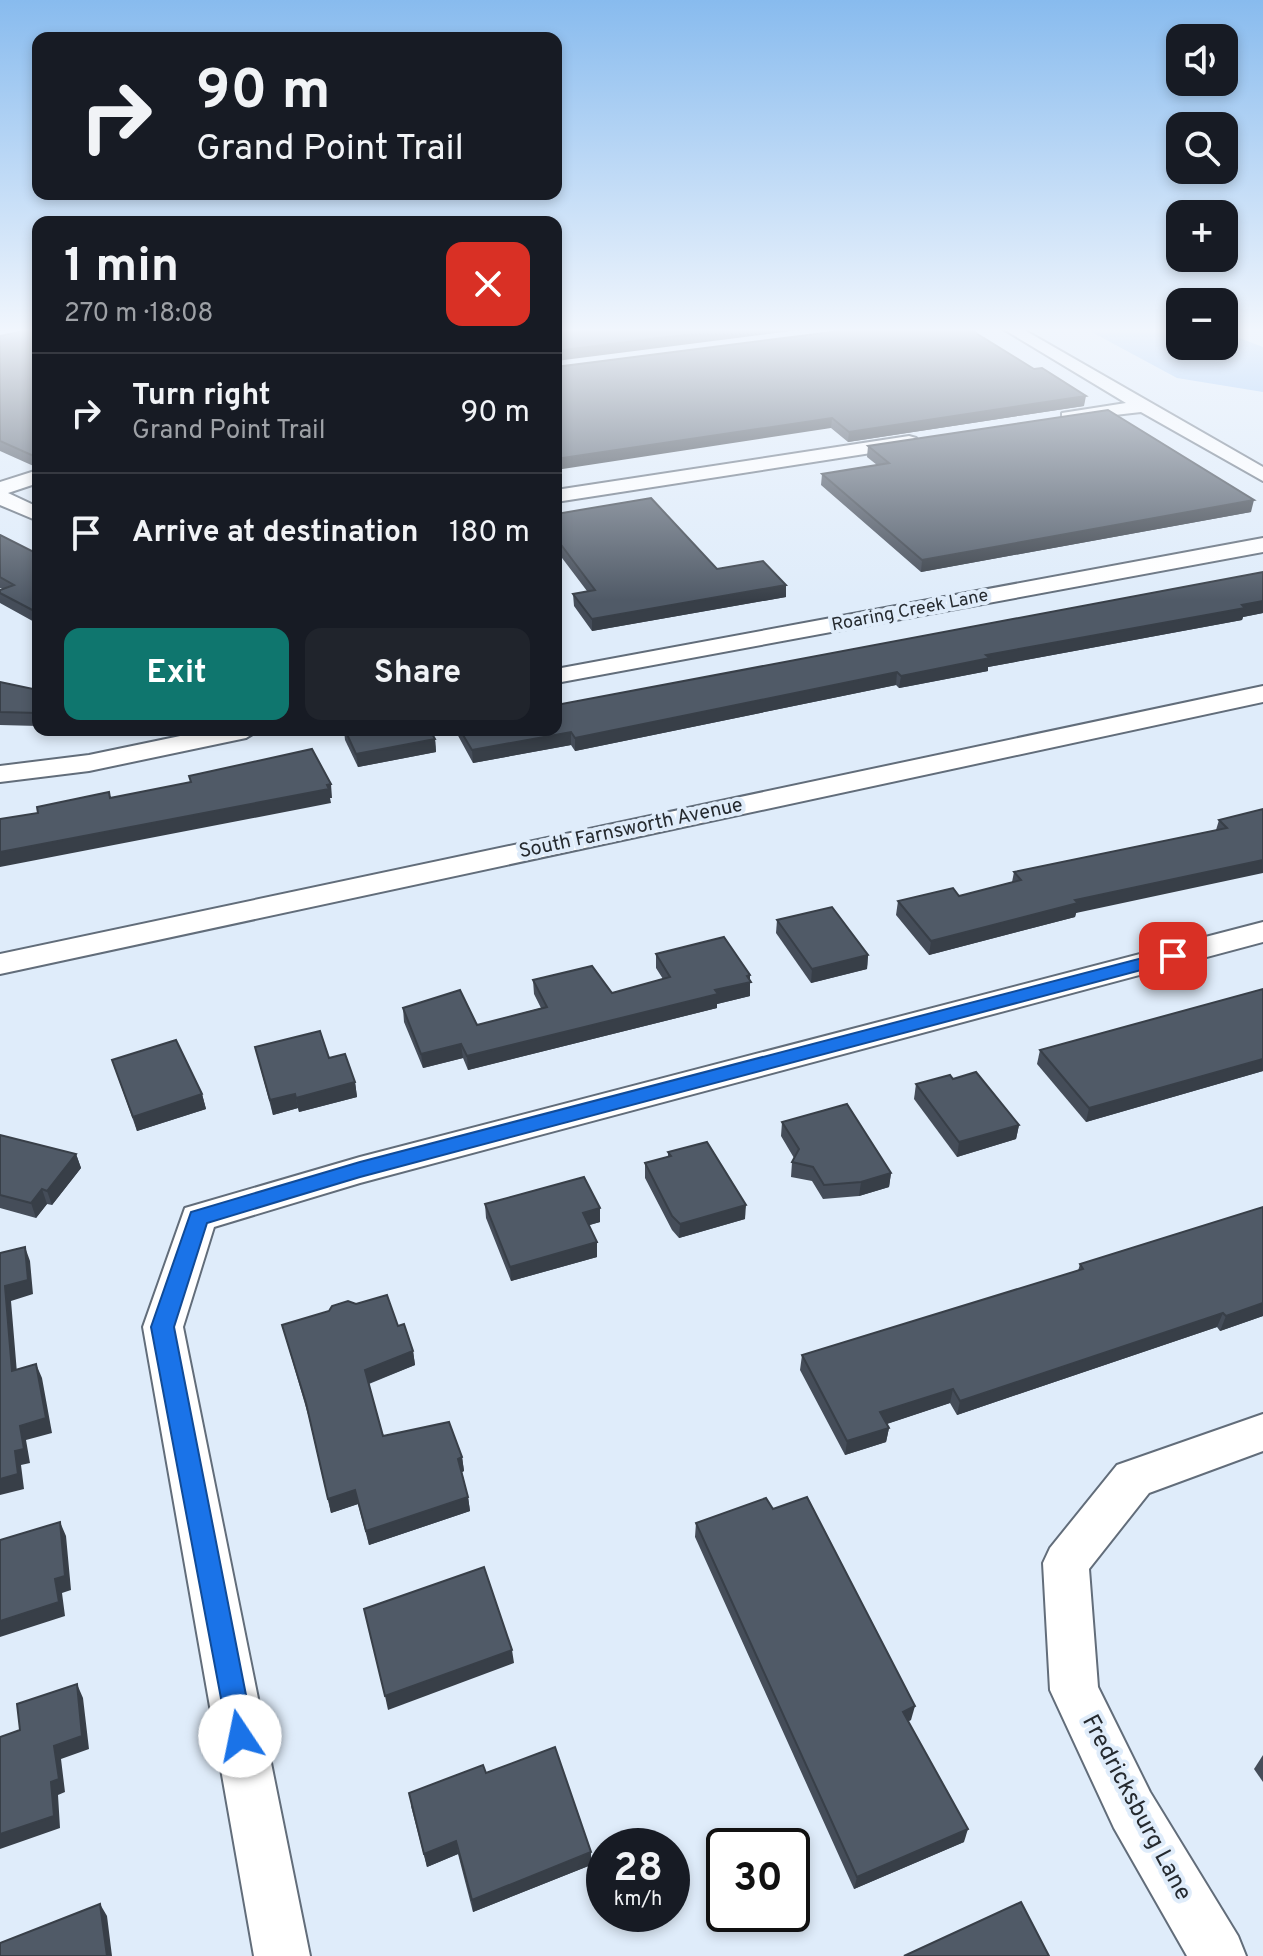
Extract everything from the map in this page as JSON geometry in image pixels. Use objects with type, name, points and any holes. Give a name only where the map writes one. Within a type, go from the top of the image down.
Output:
[{"type":"street","points":[[1042,422],[1066,418]]},
{"type":"street","points":[[1165,418],[1263,475]]},
{"type":"street","points":[[562,495],[932,438]]},
{"type":"street","points":[[0,489],[32,478]]},
{"type":"street","points":[[0,497],[32,512]]},
{"type":"street","name":"Roaring Creek Lane","points":[[562,675],[1263,545]]},
{"type":"street","name":"South Farnsworth Avenue","points":[[0,964],[1263,694]]},
{"type":"street","points":[[0,774],[89,763],[217,736]]},
{"type":"street","points":[[282,1956],[163,1327],[198,1218],[360,1170],[1263,932]]},
{"type":"street","name":"Fredricksburg Lane","points":[[1218,1956],[1132,1810],[1074,1690],[1066,1563],[1133,1479],[1263,1432]]},
{"type":"building","points":[[0,418],[32,418],[32,455],[0,441]]},
{"type":"building","points":[[562,418],[830,418],[562,458]]},
{"type":"building","points":[[832,418],[939,418],[849,432]]},
{"type":"building","points":[[1053,418],[1121,418],[1254,500],[922,560],[822,474],[889,463],[868,446]]},
{"type":"building","points":[[651,498],[717,569],[763,561],[786,585],[592,619],[573,594],[595,590],[562,546],[562,513]]},
{"type":"building","points":[[0,535],[32,551],[32,610],[0,593],[0,590],[14,585],[0,577]]},
{"type":"building","points":[[1263,572],[1263,601],[1242,605],[1245,608],[986,655],[990,658],[901,676],[897,672],[575,738],[571,732],[562,734],[562,704]]},
{"type":"building","points":[[0,682],[32,689],[32,713],[0,712]]},
{"type":"building","points":[[348,736],[433,736],[435,739],[356,754]]},
{"type":"building","points":[[464,736],[549,736],[472,750]]},
{"type":"building","points":[[312,749],[331,784],[327,785],[329,789],[0,852],[0,819],[38,813],[37,807],[109,792],[110,798],[191,782],[189,776]]},
{"type":"building","points":[[1263,809],[1263,860],[1075,900],[1078,903],[931,941],[898,901],[953,888],[959,896],[1021,880],[1014,872],[1227,828],[1219,820]]},
{"type":"building","points":[[832,907],[868,955],[812,969],[777,920]]},
{"type":"building","points":[[724,937],[750,975],[747,976],[751,982],[715,990],[718,994],[467,1056],[461,1044],[421,1054],[403,1008],[460,990],[477,1025],[547,1007],[533,980],[592,966],[612,993],[670,977],[656,954]]},
{"type":"building","points":[[1263,989],[1263,1059],[1089,1108],[1040,1050]]},
{"type":"building","points":[[320,1031],[329,1058],[345,1054],[355,1082],[296,1098],[295,1094],[270,1100],[255,1047]]},
{"type":"building","points":[[176,1040],[202,1094],[133,1117],[112,1060]]},
{"type":"building","points":[[976,1072],[1019,1125],[959,1142],[916,1084]]},
{"type":"building","points":[[847,1104],[891,1173],[861,1182],[824,1185],[813,1167],[792,1162],[799,1149],[782,1122]]},
{"type":"building","points":[[0,1135],[76,1154],[47,1191],[42,1189],[31,1203],[0,1195]]},
{"type":"building","points":[[707,1142],[746,1205],[680,1224],[672,1216],[645,1163],[671,1156],[668,1152]]},
{"type":"building","points":[[584,1177],[600,1208],[583,1213],[597,1242],[510,1267],[485,1204]]},
{"type":"building","points":[[1263,1207],[1263,1303],[1226,1316],[1223,1313],[960,1401],[953,1389],[880,1412],[889,1428],[847,1441],[802,1355],[1083,1269],[1080,1264]]},
{"type":"building","points":[[25,1247],[28,1280],[5,1286],[12,1371],[36,1364],[46,1418],[20,1426],[24,1449],[15,1451],[18,1474],[0,1479],[0,1253]]},
{"type":"building","points":[[387,1295],[398,1326],[404,1324],[413,1351],[365,1370],[383,1436],[449,1422],[462,1457],[458,1459],[468,1497],[366,1531],[355,1490],[328,1499],[306,1403],[282,1325],[329,1311],[332,1306],[348,1301],[356,1304]]},
{"type":"building","points":[[807,1497],[915,1706],[903,1712],[968,1829],[857,1877],[696,1523],[766,1498],[773,1509]]},
{"type":"building","points":[[60,1522],[65,1576],[55,1579],[59,1602],[0,1621],[0,1540]]},
{"type":"building","points":[[484,1567],[512,1650],[385,1696],[364,1609]]},
{"type":"building","points":[[77,1684],[82,1736],[54,1746],[59,1779],[51,1782],[54,1816],[0,1834],[0,1737],[20,1730],[17,1704]]},
{"type":"building","points":[[555,1747],[586,1837],[586,1854],[472,1900],[456,1841],[424,1854],[409,1793],[483,1765],[486,1773]]},
{"type":"building","points":[[1021,1902],[1049,1956],[904,1956]]},
{"type":"building","points":[[100,1904],[107,1956],[0,1956],[0,1943]]},
{"type":"route","points":[[240,1736],[163,1327],[198,1218],[360,1170],[1173,956]]}]
